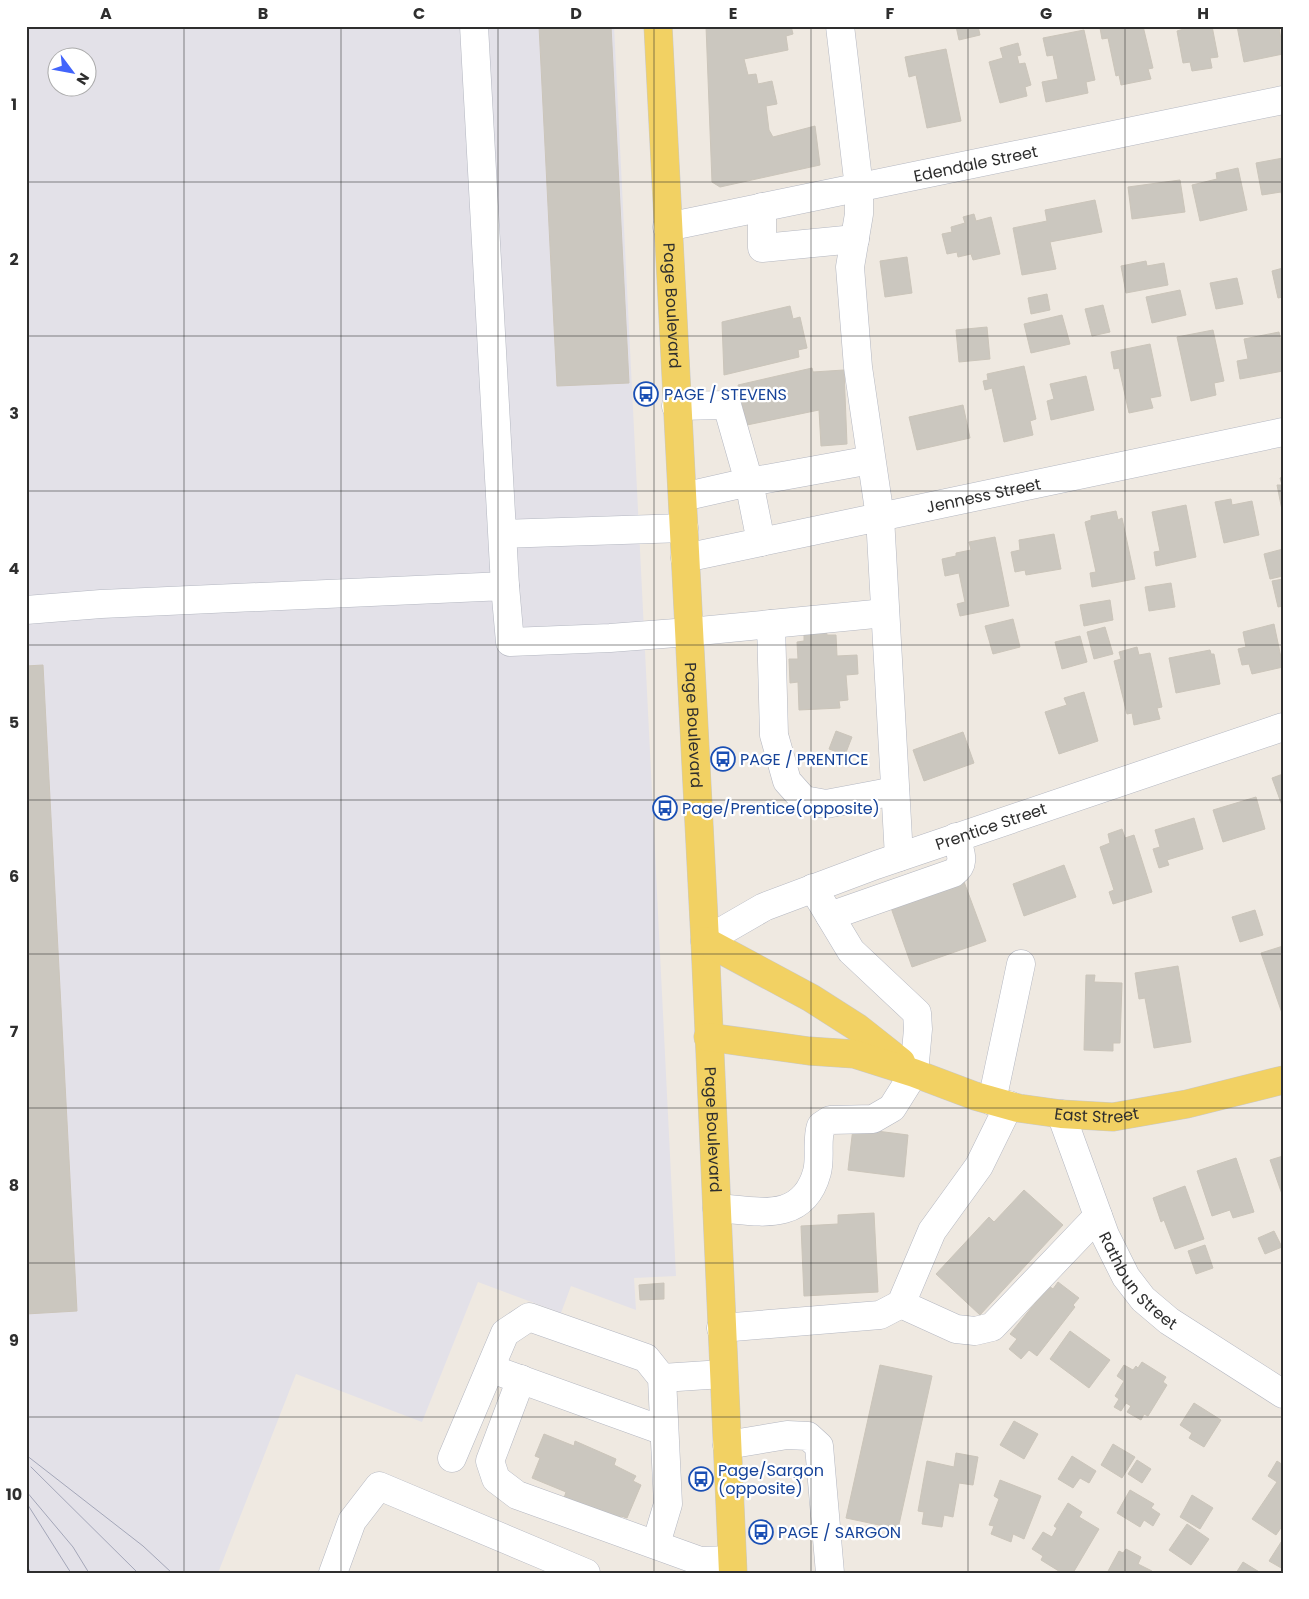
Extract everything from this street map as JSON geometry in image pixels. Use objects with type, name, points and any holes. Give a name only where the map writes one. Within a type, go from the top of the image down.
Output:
[{"type":"main road","name":"Page Boulevard","points":[[658,26],[676,406],[683,497],[705,941],[732,1566]]},
{"type":"main road","name":"East Street","points":[[705,941],[819,1003],[858,1028],[914,1072]]},
{"type":"main road","name":"East Street","points":[[708,1036],[809,1051],[854,1054],[914,1072],[974,1096],[1000,1103],[1062,1114],[1112,1117],[1187,1104],[1283,1080]]},
{"type":"street","points":[[474,26],[505,586],[510,642],[610,638],[689,632],[885,613]]},
{"type":"street","points":[[840,26],[859,188],[859,214],[850,266],[858,368],[880,517],[899,857]]},
{"type":"street","name":"Edendale Street","points":[[667,227],[1283,100]]},
{"type":"street","points":[[762,208],[762,248],[855,239]]},
{"type":"street","points":[[676,406],[727,405],[749,482],[761,542]]},
{"type":"street","name":"Jenness Street","points":[[685,558],[1283,432]]},
{"type":"street","points":[[683,497],[749,482],[871,460]]},
{"type":"street","points":[[502,534],[684,528]]},
{"type":"street","points":[[26,610],[111,604],[505,586]]},
{"type":"street","points":[[771,624],[774,735],[787,781],[804,800],[826,804],[895,791]]},
{"type":"street","name":"Prentice Street","points":[[705,941],[764,907],[813,888],[956,837],[1283,727]]},
{"type":"street","points":[[830,916],[953,873],[962,862],[956,837]]},
{"type":"street","points":[[717,1208],[776,1212],[792,1207],[810,1190],[817,1171],[818,1133],[821,1126],[830,1120],[873,1119],[892,1108],[914,1072],[918,1029],[917,1012],[851,951],[813,888]]},
{"type":"street","points":[[721,1328],[880,1315],[901,1304],[932,1231],[979,1166],[1000,1103],[1022,964]]},
{"type":"street","name":"Rathbun Street","points":[[1062,1114],[1105,1235],[1126,1277],[1143,1298],[1169,1321],[1283,1394]]},
{"type":"street","points":[[901,1304],[956,1329],[975,1331],[992,1327],[1098,1216]]},
{"type":"street","points":[[452,1458],[505,1333],[529,1317],[646,1358],[662,1378],[668,1504],[656,1544]]},
{"type":"street","points":[[490,1368],[664,1431]]},
{"type":"street","points":[[662,1378],[723,1374]]},
{"type":"street","points":[[521,1379],[490,1461],[496,1479],[517,1495],[700,1561],[732,1566]]},
{"type":"street","points":[[727,1445],[787,1435],[808,1436],[819,1446],[830,1573]]},
{"type":"street","points":[[333,1573],[352,1522],[379,1486],[586,1573]]},
{"type":"shaded area","points":[[26,26],[614,26],[676,1276],[634,1278],[636,1310],[571,1286],[561,1313],[478,1282],[422,1422],[296,1374],[218,1573],[26,1573]]},
{"type":"building","points":[[539,26],[611,26],[629,383],[557,386]]},
{"type":"building","points":[[706,26],[791,26],[793,34],[786,36],[788,50],[744,59],[748,75],[756,74],[758,84],[772,81],[777,104],[766,106],[769,130],[773,137],[815,126],[820,165],[720,187],[712,182]]},
{"type":"building","points":[[956,26],[978,26],[980,35],[959,40]]},
{"type":"building","points":[[1105,26],[1143,26],[1153,68],[1148,69],[1151,79],[1121,85],[1119,75],[1116,76],[1108,38],[1102,39],[1100,28]]},
{"type":"building","points":[[1194,26],[1212,26],[1218,57],[1210,58],[1212,68],[1192,71],[1190,62],[1183,63],[1177,31]]},
{"type":"building","points":[[1237,26],[1279,26],[1283,54],[1244,62]]},
{"type":"building","points":[[1084,30],[1095,80],[1086,82],[1088,93],[1046,102],[1042,82],[1058,79],[1053,55],[1047,56],[1043,38]]},
{"type":"building","points":[[1018,43],[1021,55],[1017,56],[1019,64],[1025,63],[1031,85],[1025,87],[1027,96],[1000,103],[989,62],[1003,58],[1000,48]]},
{"type":"building","points":[[946,49],[961,121],[927,128],[916,75],[909,77],[905,57]]},
{"type":"building","points":[[1283,158],[1283,200],[1281,192],[1262,195],[1256,163]]},
{"type":"building","points":[[1238,168],[1247,210],[1200,221],[1192,185],[1217,179],[1216,173]]},
{"type":"building","points":[[1180,180],[1185,212],[1132,219],[1128,187]]},
{"type":"building","points":[[1095,200],[1102,232],[1050,242],[1056,269],[1022,275],[1013,228],[1047,221],[1045,210]]},
{"type":"building","points":[[974,214],[976,221],[991,217],[1000,254],[973,260],[971,254],[958,257],[957,252],[947,254],[942,234],[952,232],[951,227],[965,223],[963,217]]},
{"type":"building","points":[[907,257],[912,293],[885,297],[880,261]]},
{"type":"building","points":[[1146,261],[1147,266],[1164,263],[1168,285],[1126,293],[1121,266]]},
{"type":"building","points":[[1283,268],[1283,297],[1278,298],[1272,271]]},
{"type":"building","points":[[1237,278],[1243,304],[1216,309],[1210,283]]},
{"type":"building","points":[[1180,290],[1186,315],[1152,323],[1146,297]]},
{"type":"building","points":[[1047,294],[1050,310],[1031,314],[1028,298]]},
{"type":"building","points":[[1103,305],[1110,332],[1092,336],[1085,309]]},
{"type":"building","points":[[790,306],[793,319],[800,317],[807,348],[798,350],[799,357],[724,375],[722,322]]},
{"type":"building","points":[[1062,315],[1070,344],[1031,353],[1024,324]]},
{"type":"building","points":[[987,327],[990,359],[959,362],[956,330]]},
{"type":"building","points":[[1213,330],[1224,381],[1214,383],[1216,395],[1191,401],[1177,337]]},
{"type":"building","points":[[1279,332],[1283,350],[1283,371],[1240,379],[1237,361],[1248,359],[1244,339]]},
{"type":"building","points":[[1150,344],[1161,396],[1150,398],[1153,408],[1129,413],[1119,368],[1114,369],[1111,352]]},
{"type":"building","points":[[1024,366],[1036,419],[1030,421],[1033,435],[1004,442],[992,388],[985,390],[983,381],[988,380],[987,374]]},
{"type":"building","points":[[812,368],[813,372],[844,370],[847,444],[821,446],[819,410],[747,425],[738,385]]},
{"type":"building","points":[[1086,376],[1094,410],[1051,420],[1047,401],[1054,399],[1050,384]]},
{"type":"building","points":[[963,405],[970,438],[917,450],[909,417]]},
{"type":"building","points":[[1283,477],[1283,515],[1277,485],[1282,485],[1280,478]]},
{"type":"building","points":[[1231,499],[1232,505],[1252,501],[1259,535],[1224,543],[1215,502]]},
{"type":"building","points":[[1186,505],[1196,557],[1156,566],[1154,552],[1160,551],[1152,512]]},
{"type":"building","points":[[1116,511],[1118,520],[1122,518],[1135,579],[1092,587],[1090,573],[1096,572],[1085,522],[1091,520],[1091,516]]},
{"type":"building","points":[[1054,534],[1061,569],[1026,575],[1025,570],[1015,572],[1011,552],[1020,550],[1019,540]]},
{"type":"building","points":[[995,537],[1009,606],[960,616],[957,604],[965,602],[959,573],[945,576],[942,559],[956,556],[956,553],[971,550],[969,542]]},
{"type":"building","points":[[1283,549],[1283,576],[1270,579],[1264,554]]},
{"type":"building","points":[[1283,579],[1283,606],[1278,607],[1272,581]]},
{"type":"building","points":[[1171,583],[1175,607],[1149,611],[1145,587]]},
{"type":"building","points":[[1110,600],[1113,620],[1084,626],[1080,605]]},
{"type":"building","points":[[1013,619],[1020,647],[993,654],[985,626]]},
{"type":"building","points":[[1274,624],[1283,667],[1252,674],[1249,664],[1242,665],[1238,649],[1246,647],[1243,632]]},
{"type":"building","points":[[1105,627],[1113,654],[1094,659],[1087,632]]},
{"type":"building","points":[[826,629],[827,635],[836,635],[837,656],[857,655],[858,674],[846,675],[848,700],[839,701],[840,708],[799,710],[798,682],[790,683],[789,659],[798,659],[797,642],[804,641],[804,630]]},
{"type":"building","points":[[1080,636],[1087,662],[1062,669],[1055,642]]},
{"type":"building","points":[[1137,647],[1139,655],[1150,653],[1162,707],[1157,708],[1160,719],[1134,725],[1132,713],[1127,714],[1114,661],[1121,659],[1119,652]]},
{"type":"building","points":[[1210,650],[1211,654],[1214,654],[1220,684],[1176,693],[1169,658]]},
{"type":"building","points":[[43,665],[77,1311],[26,1314],[26,666]]},
{"type":"building","points":[[1084,692],[1098,741],[1059,754],[1045,712],[1067,705],[1064,698]]},
{"type":"building","points":[[836,731],[852,737],[845,755],[829,749]]},
{"type":"building","points":[[963,732],[974,763],[924,781],[913,750]]},
{"type":"building","points":[[1283,774],[1283,808],[1272,778]]},
{"type":"building","points":[[1256,797],[1265,829],[1223,842],[1213,810]]},
{"type":"building","points":[[1194,818],[1203,849],[1167,860],[1169,865],[1159,868],[1153,849],[1160,847],[1155,830]]},
{"type":"building","points":[[1122,829],[1125,838],[1134,835],[1152,892],[1113,904],[1109,892],[1114,890],[1100,847],[1110,843],[1108,834]]},
{"type":"building","points":[[1064,865],[1076,897],[1024,916],[1013,884]]},
{"type":"building","points":[[963,879],[986,941],[912,967],[890,905]]},
{"type":"building","points":[[1255,910],[1263,935],[1240,942],[1232,917]]},
{"type":"building","points":[[1283,946],[1283,1016],[1261,953]]},
{"type":"building","points":[[1178,966],[1191,1042],[1154,1048],[1145,998],[1139,999],[1135,973]]},
{"type":"building","points":[[1086,975],[1095,975],[1094,982],[1122,983],[1120,1043],[1113,1043],[1113,1051],[1084,1050]]},
{"type":"building","points":[[853,1128],[908,1135],[904,1177],[848,1170]]},
{"type":"building","points":[[1283,1156],[1283,1197],[1270,1160]]},
{"type":"building","points":[[1236,1158],[1254,1212],[1233,1218],[1230,1210],[1212,1216],[1197,1171]]},
{"type":"building","points":[[1185,1186],[1204,1239],[1175,1249],[1164,1220],[1161,1222],[1153,1198]]},
{"type":"building","points":[[1024,1190],[1063,1225],[980,1315],[936,1274],[989,1217],[994,1222]]},
{"type":"building","points":[[874,1213],[878,1292],[804,1296],[801,1226],[838,1224],[838,1215]]},
{"type":"building","points":[[1274,1231],[1282,1247],[1265,1254],[1258,1238]]},
{"type":"building","points":[[1205,1245],[1213,1268],[1196,1274],[1188,1251]]},
{"type":"building","points":[[1058,1282],[1079,1298],[1073,1305],[1075,1307],[1037,1356],[1029,1350],[1021,1359],[1009,1349],[1017,1339],[1010,1334],[1049,1286],[1053,1289]]},
{"type":"building","points":[[664,1283],[664,1299],[640,1300],[639,1285]]},
{"type":"building","points":[[1070,1331],[1110,1360],[1089,1388],[1050,1359]]},
{"type":"building","points":[[1142,1362],[1166,1377],[1163,1382],[1167,1385],[1148,1416],[1144,1414],[1141,1420],[1127,1412],[1131,1406],[1126,1403],[1121,1411],[1114,1407],[1119,1399],[1115,1396],[1124,1381],[1117,1376],[1124,1365],[1133,1370],[1136,1366],[1138,1368]]},
{"type":"building","points":[[880,1365],[932,1376],[898,1529],[846,1518]]},
{"type":"building","points":[[1194,1403],[1221,1420],[1204,1447],[1189,1438],[1192,1433],[1180,1425]]},
{"type":"building","points":[[1014,1421],[1038,1434],[1024,1459],[1000,1445]]},
{"type":"building","points":[[544,1434],[574,1446],[575,1441],[616,1459],[614,1465],[636,1476],[633,1481],[641,1485],[627,1518],[621,1516],[619,1521],[564,1498],[566,1492],[532,1478],[540,1458],[535,1456]]},
{"type":"building","points":[[1113,1444],[1135,1457],[1122,1478],[1101,1465]]},
{"type":"building","points":[[956,1453],[978,1457],[973,1485],[959,1483],[953,1517],[944,1515],[942,1527],[922,1524],[924,1512],[918,1511],[927,1461],[954,1467]]},
{"type":"building","points":[[1072,1456],[1096,1471],[1089,1483],[1080,1478],[1073,1488],[1058,1479]]},
{"type":"building","points":[[1137,1460],[1151,1469],[1142,1483],[1128,1474]]},
{"type":"building","points":[[1277,1461],[1283,1465],[1283,1525],[1276,1535],[1252,1519],[1277,1482],[1268,1476]]},
{"type":"building","points":[[1000,1480],[1041,1496],[1024,1539],[1013,1534],[1011,1542],[991,1534],[994,1526],[989,1525],[999,1499],[994,1496]]},
{"type":"building","points":[[1130,1490],[1154,1504],[1151,1508],[1160,1514],[1153,1526],[1144,1520],[1140,1527],[1117,1513]]},
{"type":"building","points":[[1192,1495],[1213,1508],[1200,1529],[1180,1517]]},
{"type":"building","points":[[1068,1503],[1082,1512],[1079,1517],[1099,1529],[1073,1573],[1062,1573],[1041,1560],[1043,1556],[1032,1549],[1043,1532],[1052,1537],[1057,1528],[1054,1526]]},
{"type":"building","points":[[1187,1524],[1209,1539],[1191,1565],[1169,1550]]},
{"type":"building","points":[[1283,1539],[1283,1569],[1269,1561]]},
{"type":"building","points":[[1126,1549],[1141,1557],[1138,1564],[1152,1571],[1151,1573],[1107,1573],[1119,1551],[1123,1553]]},
{"type":"building","points":[[1243,1562],[1261,1573],[1236,1573]]},
{"type":"tram line","points":[[26,1455],[143,1546],[172,1573]]},
{"type":"tram line","points":[[31,1467],[138,1573]]},
{"type":"tram line","points":[[26,1491],[73,1547],[89,1573]]},
{"type":"tram line","points":[[26,1502],[71,1573]]},
{"type":"tram line","points":[[26,1565],[31,1573]]},
{"type":"place","name":"PAGE / STEVENS","points":[[646,394]]},
{"type":"place","name":"PAGE / PRENTICE","points":[[723,759]]},
{"type":"place","name":"Page/Prentice(opposite)","points":[[665,808]]},
{"type":"place","name":"Page/Sargon (opposite)","points":[[701,1479]]},
{"type":"place","name":"PAGE / SARGON","points":[[761,1532]]}]
